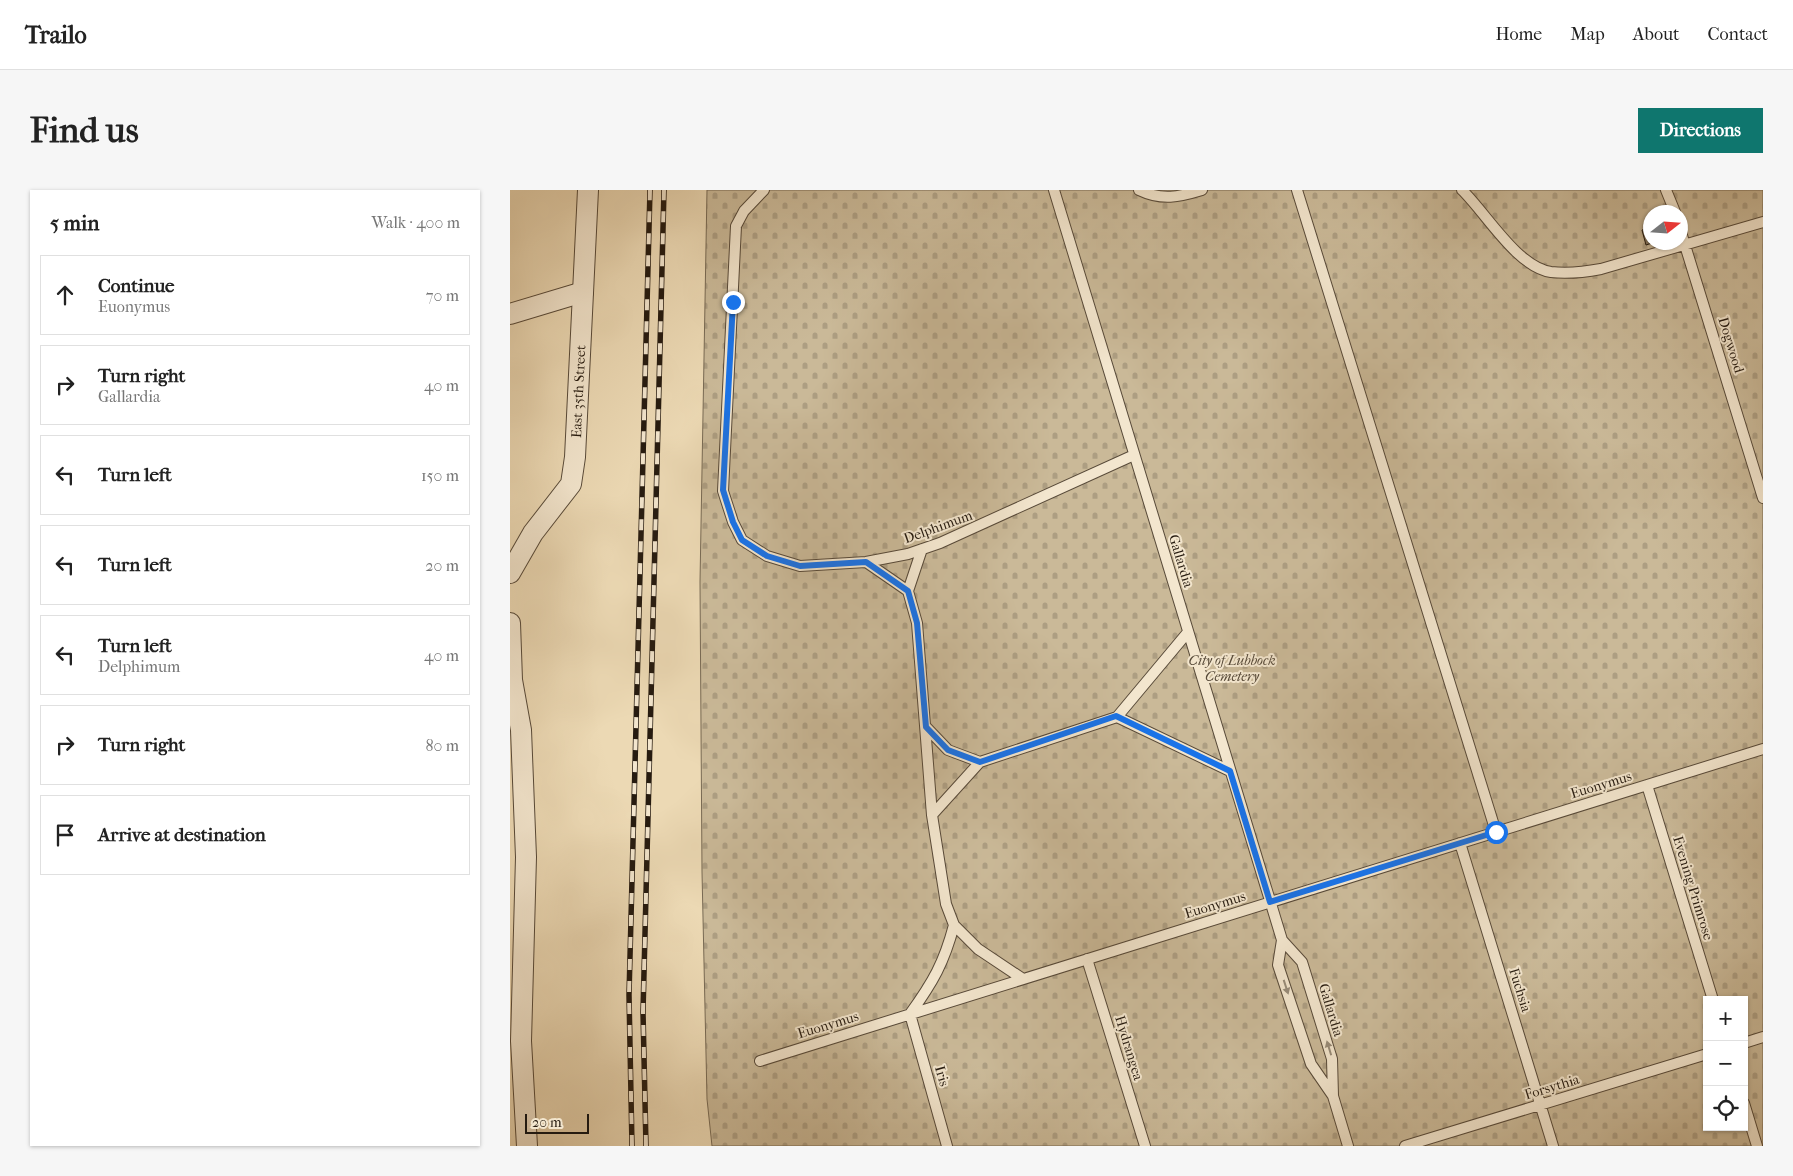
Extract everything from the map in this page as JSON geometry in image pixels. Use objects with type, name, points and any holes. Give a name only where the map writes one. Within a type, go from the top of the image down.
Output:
[{"type":"street","name":"East 35th Street","points":[[510,573],[533,533],[571,484],[575,457],[588,190]]},
{"type":"street","points":[[510,314],[583,292]]},
{"type":"street","points":[[510,623],[511,681],[521,730],[526,857],[521,1041],[527,1146]]},
{"type":"lane","name":"Delphimum","points":[[764,190],[744,211],[736,226],[723,490],[733,522],[742,540],[767,556],[800,566],[866,562],[922,549],[987,523],[1134,455]]},
{"type":"lane","name":"Gallardia","points":[[1054,190],[1282,940],[1302,962],[1332,1059],[1333,1096],[1348,1146]]},
{"type":"lane","points":[[1139,190],[1149,194],[1175,198],[1202,190]]},
{"type":"lane","points":[[1297,190],[1496,832]]},
{"type":"lane","points":[[1462,190],[1524,259],[1549,272],[1574,273],[1601,269],[1666,250]]},
{"type":"lane","points":[[1666,190],[1672,205]]},
{"type":"lane","points":[[1688,243],[1763,222]]},
{"type":"lane","name":"Dogwood","points":[[1688,250],[1762,491]]},
{"type":"lane","points":[[922,549],[908,591],[917,623],[932,815],[946,904],[954,925],[978,949],[1000,966],[1023,979]]},
{"type":"lane","points":[[866,562],[908,591]]},
{"type":"lane","points":[[932,815],[980,762],[1116,716],[1188,632]]},
{"type":"lane","points":[[1116,716],[1230,771]]},
{"type":"lane","points":[[926,727],[948,750],[980,762]]},
{"type":"lane","name":"Euonymus","points":[[760,1061],[1763,749]]},
{"type":"lane","name":"Evening Primrose","points":[[1647,785],[1712,996]]},
{"type":"lane","name":"Fuchsia","points":[[1460,843],[1553,1146]]},
{"type":"lane","points":[[910,1014],[933,982],[946,956],[954,925]]},
{"type":"lane","name":"Gallardia","points":[[1282,940],[1278,965],[1311,1064],[1333,1096]]},
{"type":"lane","name":"Hydrangea","points":[[1087,959],[1145,1146]]},
{"type":"lane","name":"Iris","points":[[910,1014],[948,1146]]},
{"type":"lane","points":[[1748,1042],[1763,1037]]},
{"type":"lane","name":"Forsythia","points":[[1405,1146],[1703,1055]]},
{"type":"lane","points":[[1748,1116],[1757,1146]]},
{"type":"green space","name":"City of Lubbock Cemetery","points":[[707,190],[1763,190],[1763,1146],[712,1146],[707,1099],[702,872],[700,582]]},
{"type":"railway","points":[[632,1146],[629,995],[650,190]]},
{"type":"railway","points":[[646,1146],[643,1012],[664,190]]},
{"type":"route","points":[[733,302],[723,490],[733,522],[742,540],[767,556],[800,566],[866,562],[908,591],[917,623],[926,727],[948,750],[980,762],[1116,716],[1230,771],[1270,902],[1496,832]]}]
